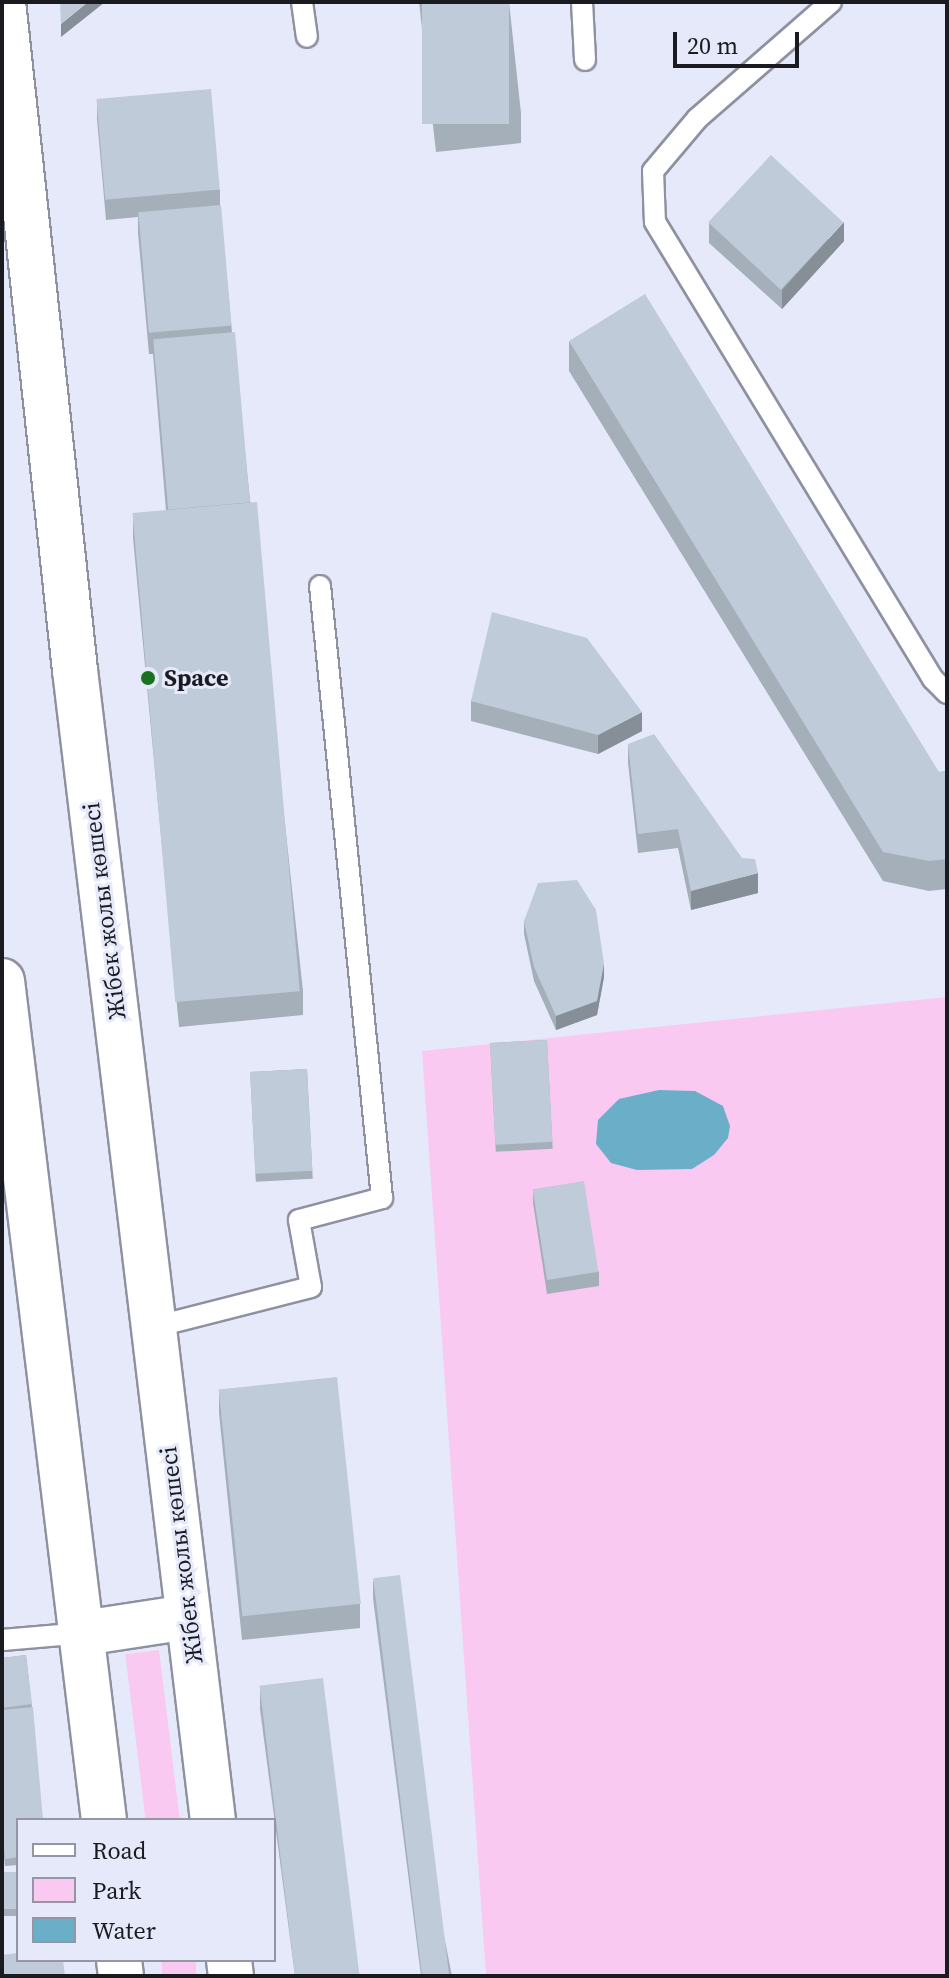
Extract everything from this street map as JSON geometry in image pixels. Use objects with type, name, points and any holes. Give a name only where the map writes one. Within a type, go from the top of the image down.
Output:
[{"type":"main road","name":"Жібек жолы көшесі","points":[[3,2],[75,670],[213,1818]]},
{"type":"main road","points":[[2,981],[21,1205],[83,1633],[104,1818]]},
{"type":"main road","points":[[83,1633],[188,1617]]},
{"type":"lane","points":[[302,2],[307,37]]},
{"type":"lane","points":[[582,2],[585,60]]},
{"type":"lane","points":[[831,2],[697,119],[653,171],[655,222],[933,679],[947,693]]},
{"type":"lane","points":[[154,1327],[311,1287],[299,1220],[382,1198],[320,586]]},
{"type":"lane","points":[[2,1640],[83,1633]]},
{"type":"green space","points":[[947,997],[947,1976],[486,1976],[422,1051]]},
{"type":"green space","points":[[159,1650],[180,1818],[145,1818],[125,1654]]},
{"type":"green space","points":[[162,1962],[196,1962],[196,1976],[162,1976]]},
{"type":"water","points":[[659,1090],[695,1091],[723,1106],[730,1126],[728,1138],[714,1155],[692,1169],[637,1170],[611,1163],[596,1144],[598,1120],[619,1099]]},
{"type":"building","points":[[60,2],[88,2],[61,24]]},
{"type":"building","points":[[422,2],[509,2],[509,124],[422,124]]},
{"type":"building","points":[[211,89],[220,190],[105,200],[96,99]]},
{"type":"building","points":[[771,155],[843,223],[781,290],[708,222]]},
{"type":"building","points":[[221,205],[232,326],[149,333],[138,212]]},
{"type":"building","points":[[645,294],[939,772],[947,771],[947,859],[929,861],[883,852],[569,341]]},
{"type":"building","points":[[235,332],[250,502],[168,509],[153,339]]},
{"type":"building","points":[[257,502],[300,991],[175,1002],[132,513]]},
{"type":"building","points":[[492,612],[587,638],[642,712],[598,735],[471,701]]},
{"type":"building","points":[[654,734],[742,858],[755,859],[758,873],[691,891],[678,829],[638,834],[628,744]]},
{"type":"building","points":[[577,880],[596,910],[604,964],[597,1001],[556,1016],[534,967],[524,921],[538,883]]},
{"type":"building","points":[[547,1040],[552,1142],[495,1145],[490,1043]]},
{"type":"building","points":[[307,1069],[312,1171],[255,1174],[250,1072]]},
{"type":"building","points":[[584,1181],[598,1272],[547,1280],[533,1189]]},
{"type":"building","points":[[337,1377],[361,1604],[242,1616],[219,1389]]},
{"type":"building","points":[[400,1575],[449,1976],[422,1976],[373,1578]]},
{"type":"building","points":[[26,1655],[32,1704],[2,1708],[2,1658]]},
{"type":"building","points":[[323,1678],[358,1976],[295,1976],[259,1686]]},
{"type":"building","points":[[33,1707],[43,1818],[16,1818],[16,1857],[5,1859],[2,1831],[2,1710]]},
{"type":"building","points":[[2,1872],[16,1872],[16,1909],[2,1909]]},
{"type":"building","points":[[16,1953],[16,1962],[63,1962],[65,1976],[2,1976],[2,1955]]},
{"type":"place","name":"Space","points":[[148,678]]}]
